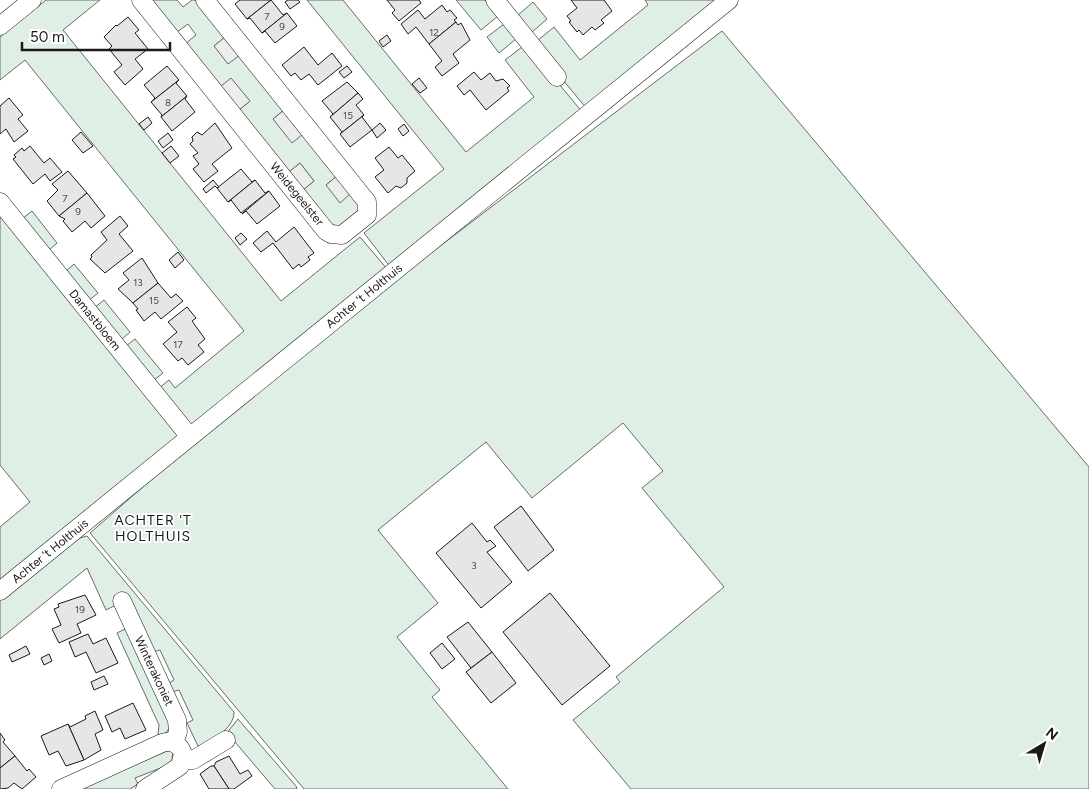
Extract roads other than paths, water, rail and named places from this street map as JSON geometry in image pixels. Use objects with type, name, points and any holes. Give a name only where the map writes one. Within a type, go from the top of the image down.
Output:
[{"type":"street","name":"Weidegeelster","points":[[141,0],[326,231],[336,236],[347,232],[367,215],[367,202],[205,0]]},
{"type":"street","points":[[494,0],[557,76]]},
{"type":"street","name":"Achter 't Holthuis","points":[[0,591],[729,0]]},
{"type":"street","points":[[0,26],[30,1]]},
{"type":"street","name":"Damastbloem","points":[[0,202],[190,437]]},
{"type":"street","name":"Winterakoniet","points":[[122,601],[177,720],[178,732],[174,742]]},
{"type":"street","points":[[183,760],[193,760],[226,740]]},
{"type":"street","points":[[61,789],[162,743],[174,742],[181,748],[183,760],[175,770],[145,789]]},
{"type":"district","name":"ACHTER 'T HOLTHUIS","points":[[153,528]]}]
